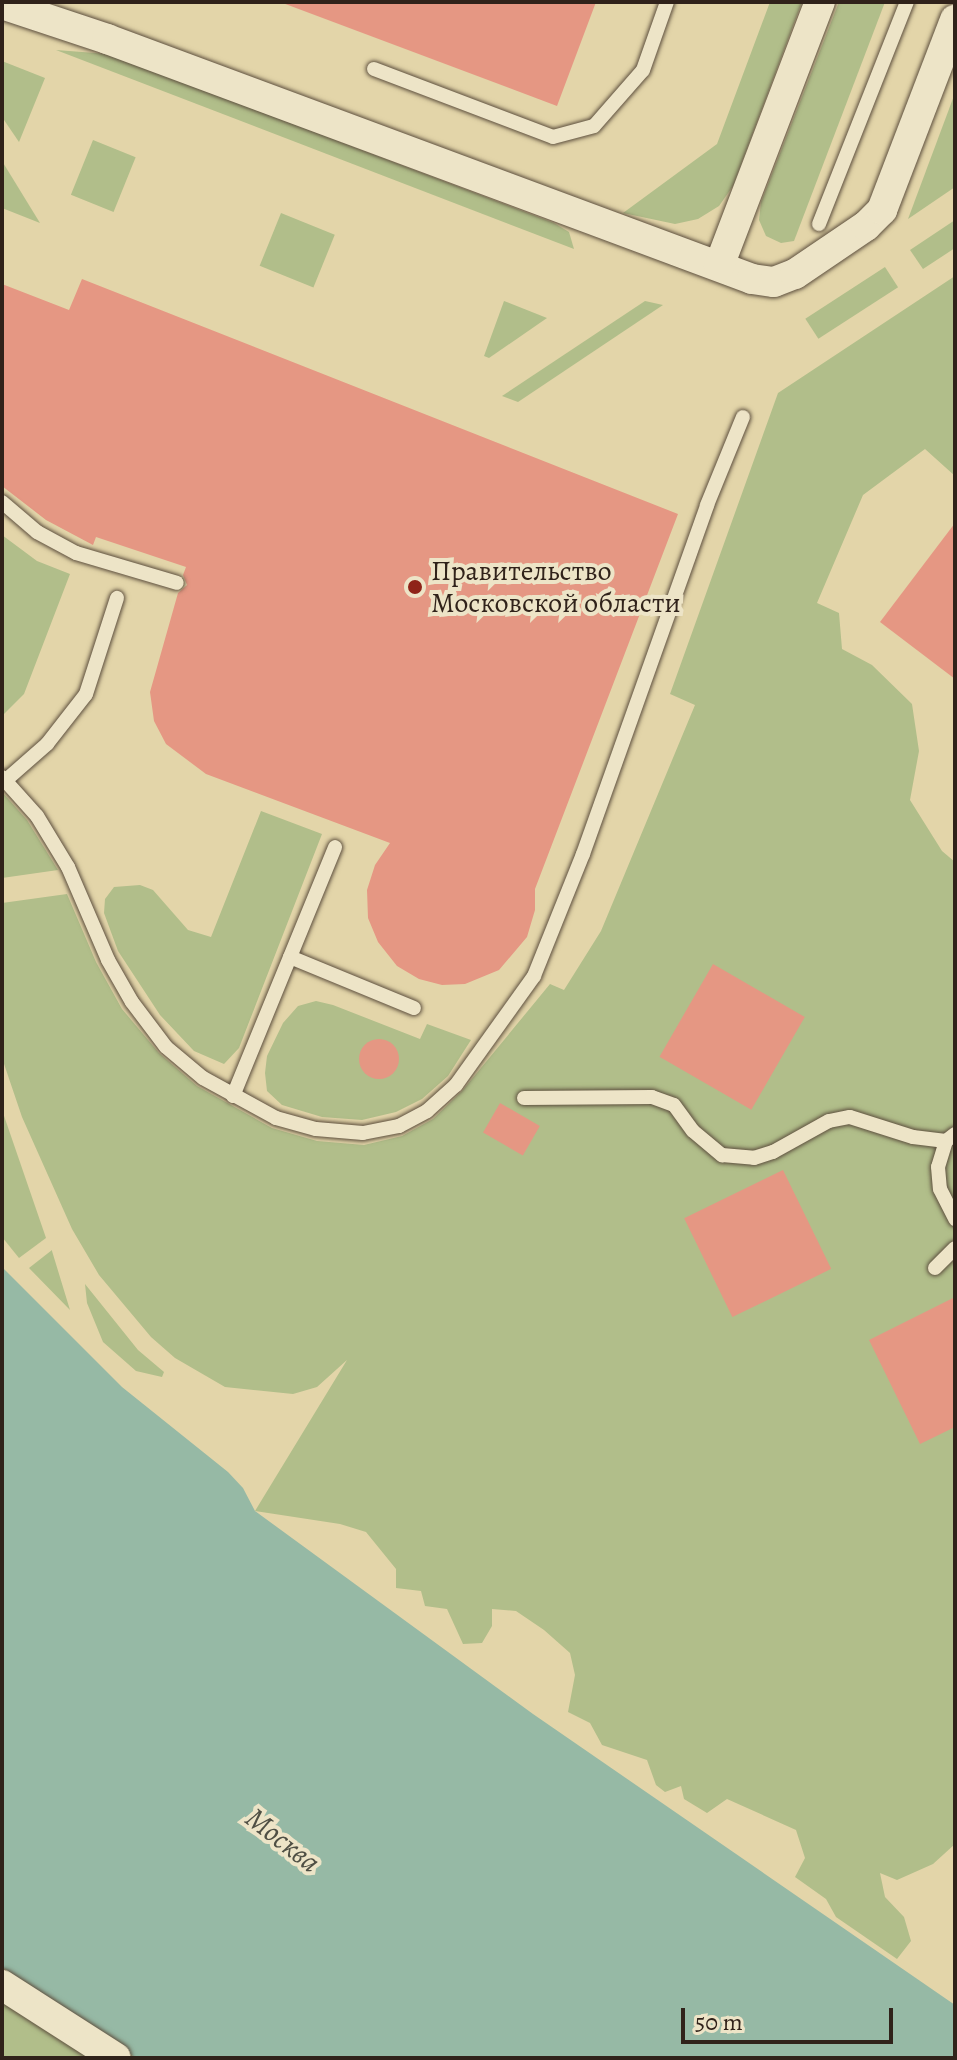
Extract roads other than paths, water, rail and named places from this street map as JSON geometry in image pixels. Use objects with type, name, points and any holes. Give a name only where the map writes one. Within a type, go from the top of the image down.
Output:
[{"type":"street","points":[[719,266],[820,2]]},
{"type":"street","points":[[2,4],[122,44],[752,279],[774,282],[795,274],[866,226],[882,210],[955,20]]},
{"type":"street","points":[[2,1985],[116,2058]]},
{"type":"lane","points":[[374,69],[553,137],[594,126],[643,70],[667,2]]},
{"type":"lane","points":[[819,224],[907,2]]},
{"type":"lane","points":[[117,598],[86,694],[47,744],[4,778],[37,816],[68,867],[108,960],[132,1002],[166,1047],[203,1078],[276,1118],[316,1129],[363,1133],[399,1126],[427,1111],[456,1085],[534,976],[583,854],[707,505],[743,417]]},
{"type":"lane","points":[[2,502],[37,532],[76,553],[177,583]]},
{"type":"lane","points":[[233,1096],[335,847]]},
{"type":"lane","points":[[290,957],[414,1008]]},
{"type":"lane","points":[[524,1098],[652,1097],[674,1105],[693,1131],[722,1155],[754,1158],[773,1152],[829,1121],[850,1117],[913,1137],[950,1138],[938,1167],[940,1189],[955,1219]]},
{"type":"lane","points":[[935,1268],[955,1248]]},
{"type":"water","name":"Москва","points":[[2,1267],[122,1387],[228,1472],[243,1488],[255,1511],[533,1714],[955,2005],[955,2058],[136,2058],[2,1967]]},
{"type":"place","name":"Правительство Московской области","points":[[415,587]]}]
